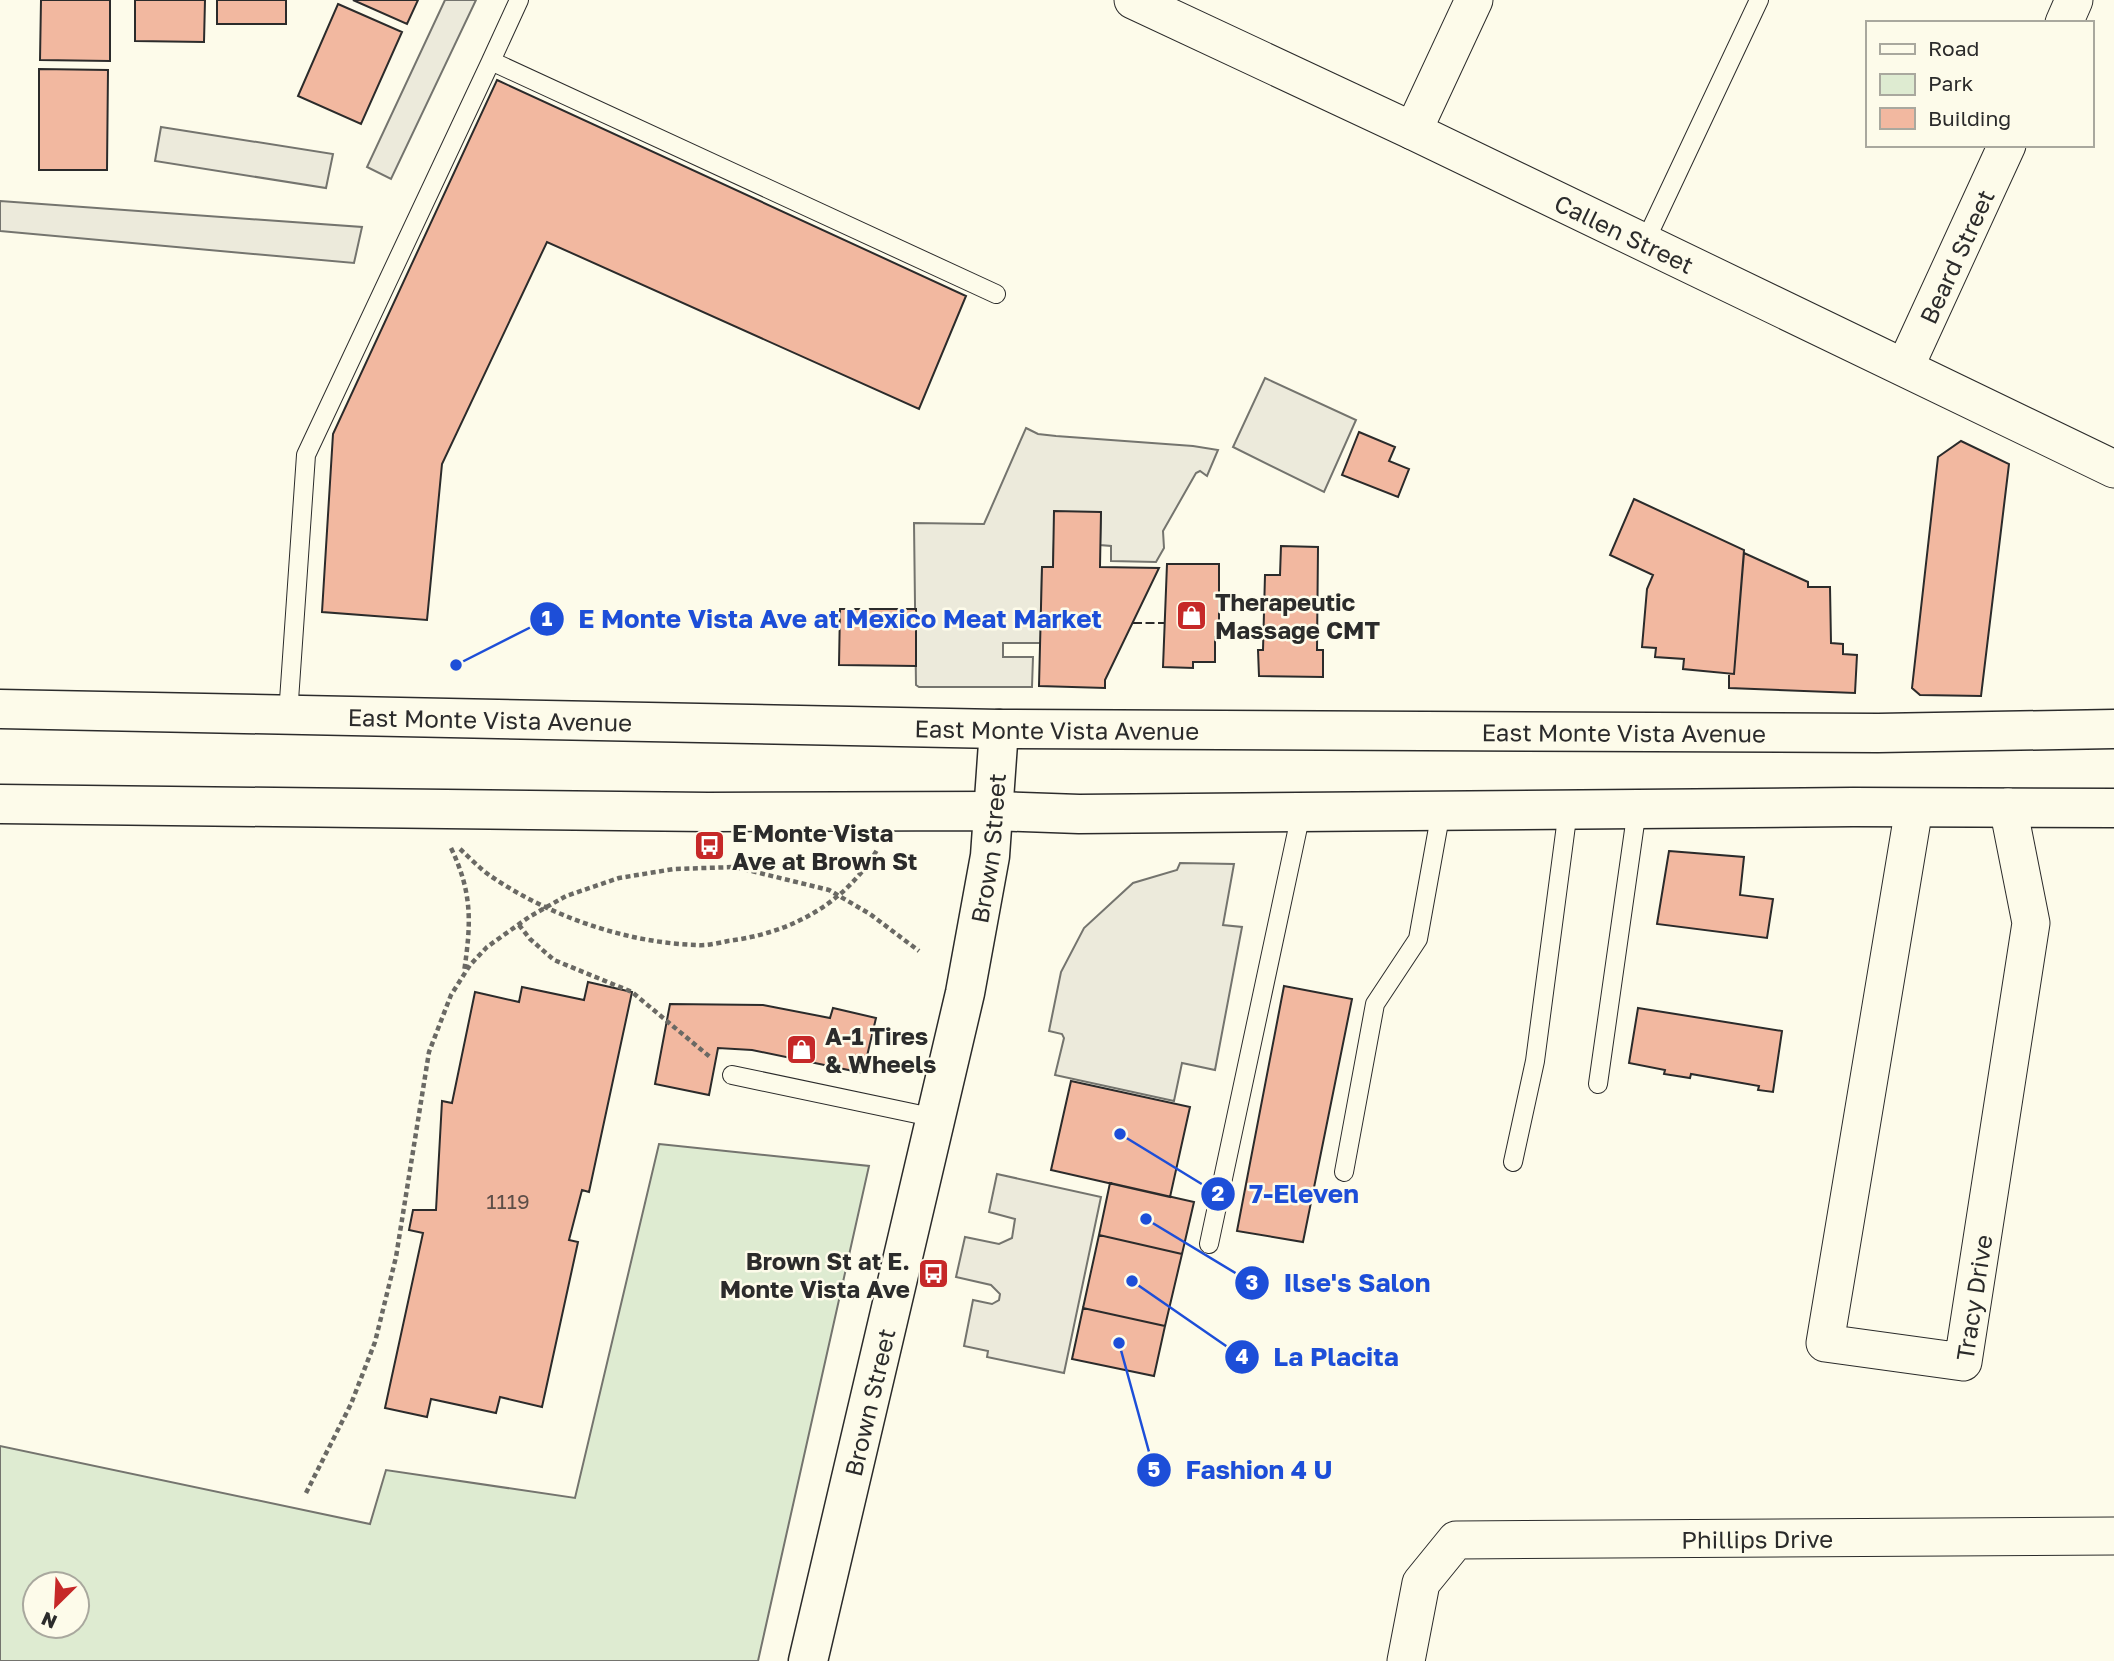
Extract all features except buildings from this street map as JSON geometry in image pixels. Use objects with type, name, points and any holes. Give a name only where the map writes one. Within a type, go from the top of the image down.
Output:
[{"type":"main road","name":"East Monte Vista Avenue","points":[[0,709],[999,729],[1865,733],[2114,729]]},
{"type":"main road","name":"Brown Street","points":[[808,1661],[965,993],[990,856],[999,729]]},
{"type":"main road","points":[[0,804],[667,812],[993,811],[1079,814],[2114,808]]},
{"type":"street","name":"Callen Street","points":[[1133,0],[1413,131],[2114,469]]},
{"type":"street","points":[[1413,131],[1474,0]]},
{"type":"street","points":[[2065,21],[2074,0]]},
{"type":"street","name":"Beard Street","points":[[1905,367],[2006,147]]},
{"type":"street","name":"Tracy Drive","points":[[1914,808],[1825,1343],[1963,1362],[2031,923],[2008,807]]},
{"type":"street","name":"Phillips Drive","points":[[1406,1661],[1422,1583],[1456,1540],[2114,1536]]},
{"type":"lane","points":[[288,715],[306,455],[519,0]]},
{"type":"lane","points":[[1644,244],[1759,0]]},
{"type":"lane","points":[[491,61],[996,294]]},
{"type":"lane","points":[[1598,1084],[1637,809]]},
{"type":"lane","points":[[1513,1161],[1535,1061],[1568,810]]},
{"type":"lane","points":[[1345,1172],[1375,1004],[1418,939],[1441,811]]},
{"type":"lane","points":[[1209,1244],[1301,813]]},
{"type":"lane","points":[[733,1075],[936,1118]]},
{"type":"path","points":[[464,975],[469,900],[449,841],[490,876],[545,907],[598,927],[652,941],[699,946],[748,938],[798,923],[839,896],[867,867],[880,845]]},
{"type":"path","points":[[306,1493],[351,1404],[375,1342],[399,1245],[429,1052],[451,995],[487,947],[545,907],[566,896],[619,878],[674,869],[735,867],[829,890],[870,914],[919,951]]},
{"type":"path","points":[[519,925],[530,939],[554,960],[632,992],[733,1075]]},
{"type":"green space","points":[[659,1144],[869,1166],[758,1661],[0,1661],[0,1446],[370,1524],[386,1470],[575,1498]]},
{"type":"shaded area","points":[[445,0],[476,0],[391,179],[367,167]]},
{"type":"shaded area","points":[[161,127],[333,154],[326,188],[155,161]]},
{"type":"shaded area","points":[[0,201],[362,227],[354,263],[0,231]]},
{"type":"shaded area","points":[[1265,378],[1356,420],[1324,492],[1233,447]]},
{"type":"shaded area","points":[[1026,428],[1038,434],[1218,450],[1207,476],[1200,471],[1196,473],[1163,531],[1164,548],[1156,562],[1111,561],[1111,546],[1100,545],[1101,513],[1055,512],[1053,567],[1042,567],[1041,643],[1003,643],[1003,657],[1033,657],[1032,687],[919,687],[916,685],[914,523],[984,524]]},
{"type":"shaded area","points":[[1180,863],[1234,864],[1223,925],[1242,927],[1215,1070],[1182,1063],[1174,1101],[1055,1075],[1064,1038],[1062,1034],[1049,1031],[1061,972],[1084,928],[1133,883],[1177,870]]},
{"type":"shaded area","points":[[997,1174],[1101,1197],[1064,1373],[987,1357],[988,1351],[964,1346],[973,1300],[992,1304],[999,1300],[1000,1294],[991,1285],[956,1277],[965,1237],[999,1244],[1012,1238],[1015,1219],[989,1212]]},
{"type":"fence","points":[[1133,623],[1164,623]]},
{"type":"place","name":"Therapeutic Massage CMT","points":[[1192,615]]},
{"type":"place","name":"E Monte Vista Ave at Mexico Meat Market","points":[[456,665]]},
{"type":"place","name":"E Monte Vista Ave at Brown St","points":[[709,846]]},
{"type":"place","name":"A-1 Tires & Wheels","points":[[802,1049]]},
{"type":"place","name":"7-Eleven","points":[[1120,1134]]},
{"type":"place","name":"Ilse's Salon","points":[[1146,1219]]},
{"type":"place","name":"Brown St at E. Monte Vista Ave","points":[[933,1274]]},
{"type":"place","name":"La Placita","points":[[1132,1281]]},
{"type":"place","name":"Fashion 4 U","points":[[1119,1343]]}]
